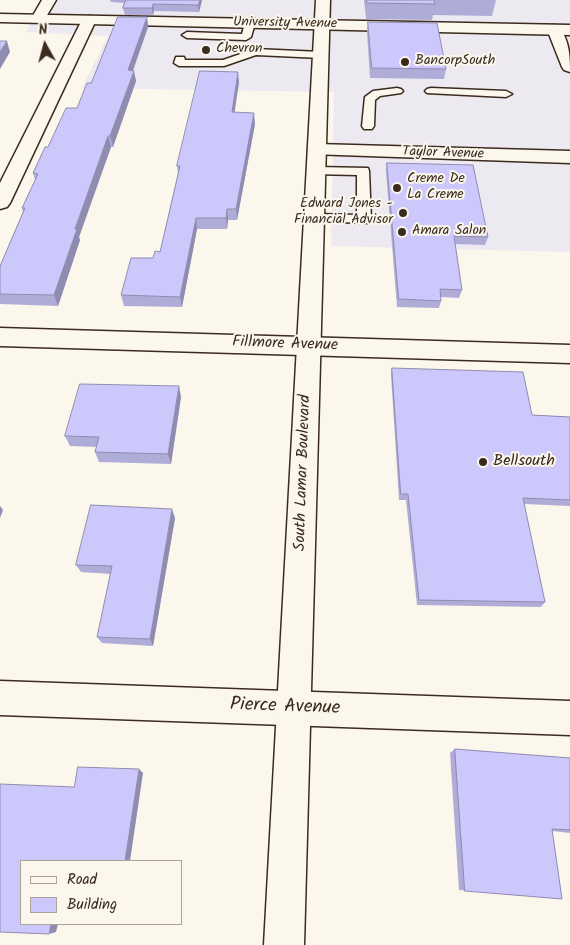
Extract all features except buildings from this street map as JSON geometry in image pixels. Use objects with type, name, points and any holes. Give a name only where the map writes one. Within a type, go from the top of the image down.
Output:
[{"type":"street","points":[[38,19],[50,0]]},
{"type":"street","name":"University Avenue","points":[[0,18],[89,20],[187,33],[248,30],[322,12],[562,29]]},
{"type":"street","name":"South Lamar Boulevard","points":[[284,945],[322,12]]},
{"type":"street","points":[[0,203],[89,20]]},
{"type":"street","points":[[562,29],[570,67]]},
{"type":"street","name":"Taylor Avenue","points":[[316,160],[570,157]]},
{"type":"street","name":"Fillmore Avenue","points":[[0,337],[570,354]]},
{"type":"street","name":"Pierce Avenue","points":[[0,698],[570,718]]},
{"type":"lane","points":[[248,30],[255,52]]},
{"type":"lane","points":[[228,51],[321,54]]},
{"type":"lane","points":[[180,59],[179,63],[224,63],[255,52]]},
{"type":"lane","points":[[368,126],[369,99],[378,93],[397,91]]},
{"type":"lane","points":[[431,92],[506,94]]},
{"type":"lane","points":[[314,218],[364,220],[363,171],[316,160]]},
{"type":"shaded area","points":[[45,0],[570,0],[570,252],[331,246],[334,92],[82,88],[108,36],[26,32]]},
{"type":"place","name":"Chevron","points":[[206,50]]},
{"type":"place","name":"BancorpSouth","points":[[405,62]]},
{"type":"place","name":"Creme De La Creme","points":[[397,188]]},
{"type":"place","name":"Edward Jones - Financial Advisor","points":[[403,213]]},
{"type":"place","name":"Amara Salon","points":[[402,232]]},
{"type":"place","name":"Bellsouth","points":[[483,462]]}]
